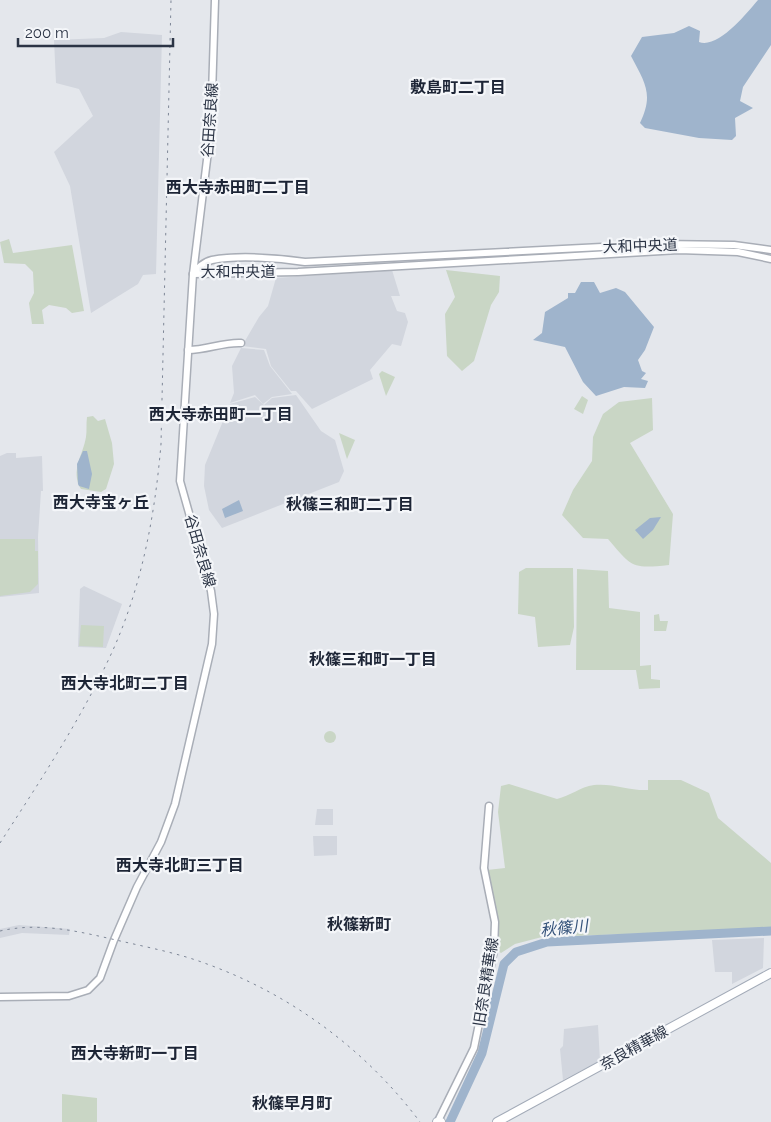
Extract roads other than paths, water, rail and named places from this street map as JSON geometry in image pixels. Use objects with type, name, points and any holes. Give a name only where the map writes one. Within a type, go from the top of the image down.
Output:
[{"type":"main road","name":"奈良精華線","points":[[498,1122],[771,973]]},
{"type":"street","name":"谷田奈良線","points":[[0,997],[69,996],[82,993],[97,981],[103,972],[114,940],[137,887],[160,842],[175,804],[212,644],[214,614],[211,591],[180,481],[193,274],[211,127],[215,0]]},
{"type":"street","name":"大和中央道","points":[[193,274],[202,264],[211,260],[268,258],[305,262],[660,244],[734,245],[771,250]]},
{"type":"street","name":"大和中央道","points":[[193,274],[298,272],[679,250],[738,252],[771,258]]},
{"type":"street","points":[[188,350],[201,350],[230,342],[241,343]]},
{"type":"street","name":"旧奈良精華線","points":[[439,1122],[476,1042],[494,950],[494,922],[484,868],[489,806]]},
{"type":"water","points":[[758,0],[771,0],[771,45],[743,87],[740,101],[753,108],[735,118],[736,136],[732,140],[699,138],[645,128],[640,123],[646,104],[646,89],[631,56],[642,37],[674,33],[689,26],[700,31],[699,42],[706,43],[715,40],[731,29]]},
{"type":"water","points":[[581,282],[594,282],[600,293],[616,288],[625,292],[654,327],[645,350],[638,360],[642,371],[646,373],[641,379],[648,381],[645,388],[624,387],[596,396],[583,382],[565,347],[533,340],[542,333],[545,312],[568,298],[568,293],[575,293]]},
{"type":"water","points":[[83,451],[87,451],[92,474],[89,489],[78,484],[77,464]]},
{"type":"water","points":[[239,500],[243,511],[225,518],[222,509]]},
{"type":"water","points":[[661,517],[653,530],[643,539],[635,530],[650,518]]},
{"type":"waterway","name":"秋篠川","points":[[450,1122],[482,1053],[504,964],[516,952],[547,942],[771,931]]},
{"type":"railway","points":[[0,843],[60,749],[101,675],[113,650],[132,600],[146,549],[155,497],[161,444],[171,0]]},
{"type":"railway","points":[[0,931],[29,927],[87,934],[185,957],[238,977],[269,992],[325,1028],[376,1071],[420,1122]]},
{"type":"district","name":"敷島町二丁目","points":[[458,87]]},
{"type":"district","name":"西大寺赤田町二丁目","points":[[238,187]]},
{"type":"district","name":"西大寺赤田町一丁目","points":[[221,414]]},
{"type":"district","name":"西大寺宝ヶ丘","points":[[101,502]]},
{"type":"district","name":"秋篠三和町二丁目","points":[[350,504]]},
{"type":"district","name":"秋篠三和町一丁目","points":[[373,659]]},
{"type":"district","name":"西大寺北町二丁目","points":[[125,683]]},
{"type":"district","name":"西大寺北町三丁目","points":[[180,865]]},
{"type":"district","name":"秋篠新町","points":[[359,924]]},
{"type":"district","name":"西大寺新町一丁目","points":[[135,1053]]},
{"type":"district","name":"秋篠早月町","points":[[292,1103]]}]
